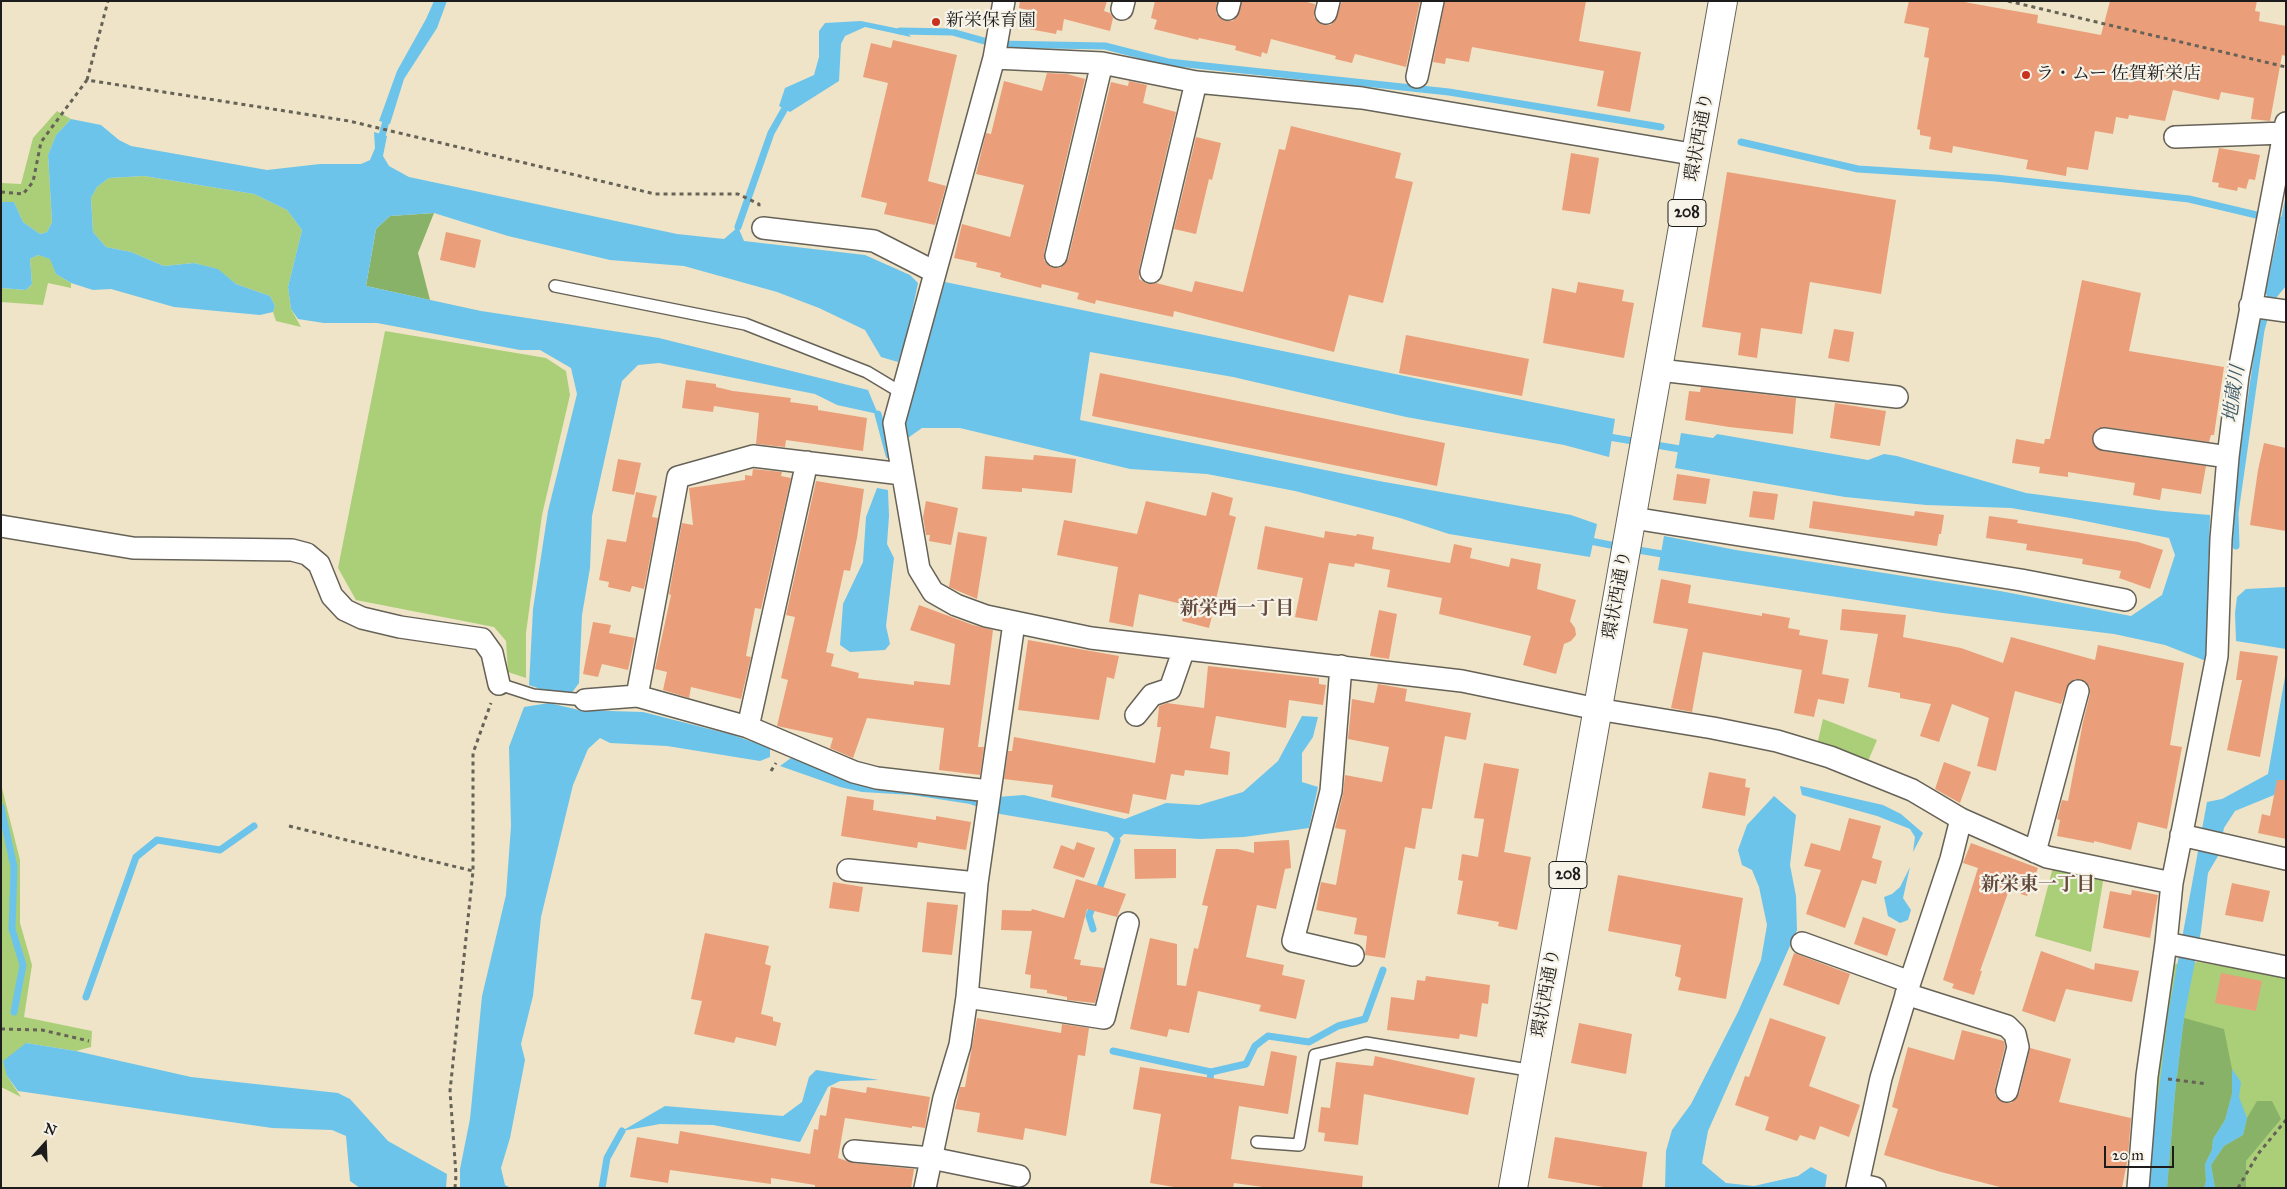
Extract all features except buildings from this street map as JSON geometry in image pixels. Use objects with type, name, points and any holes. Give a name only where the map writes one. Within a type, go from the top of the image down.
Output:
[{"type":"highway","name":"環状西通り","points":[[1513,1188],[1597,709],[1650,425],[1723,1]]},
{"type":"street","points":[[1004,1],[994,58],[894,423],[918,569],[933,592],[956,605],[1014,623],[1091,638],[1462,681],[1597,709],[1714,728],[1786,743],[1830,757],[1912,790],[1961,819],[2047,857],[2172,884]]},
{"type":"street","points":[[1418,77],[1433,1]]},
{"type":"street","points":[[994,58],[1102,63],[1196,82],[1362,98],[1697,155]]},
{"type":"street","points":[[1056,256],[1102,63]]},
{"type":"street","points":[[1150,272],[1196,82]]},
{"type":"street","points":[[2138,1188],[2147,1076],[2170,944],[2172,884],[2186,836],[2216,656],[2228,457],[2238,376],[2285,128],[2175,137]]},
{"type":"street","points":[[763,228],[874,241],[934,278]]},
{"type":"street","points":[[2250,306],[2285,312]]},
{"type":"street","points":[[1659,370],[1897,397]]},
{"type":"street","points":[[2104,439],[2228,457]]},
{"type":"street","points":[[637,696],[678,476],[753,456],[902,474]]},
{"type":"street","points":[[748,727],[807,462]]},
{"type":"street","points":[[1631,524],[2022,580],[2125,600]]},
{"type":"street","points":[[1,526],[133,548],[292,550],[308,554],[319,564],[332,596],[345,610],[362,618],[400,627],[482,639],[492,654],[498,684]]},
{"type":"street","points":[[925,1188],[944,1098],[960,1045],[967,997],[977,883],[1014,623]]},
{"type":"street","points":[[1136,715],[1152,695],[1170,689],[1184,649]]},
{"type":"street","points":[[1341,666],[1331,792],[1294,941],[1353,955]]},
{"type":"street","points":[[2035,852],[2078,691]]},
{"type":"street","points":[[576,699],[637,696],[748,727],[854,772],[878,778],[989,791]]},
{"type":"street","points":[[1863,1186],[1882,1078],[1908,988],[1952,859],[1961,819]]},
{"type":"street","points":[[2186,836],[2286,859]]},
{"type":"street","points":[[848,870],[977,883]]},
{"type":"street","points":[[967,997],[1104,1018],[1128,923]]},
{"type":"street","points":[[1802,943],[1908,988],[2007,1026],[2015,1034],[2018,1047],[2007,1091]]},
{"type":"street","points":[[2170,944],[2286,966]]},
{"type":"street","points":[[854,1151],[931,1158],[1019,1176]]},
{"type":"lane","points":[[555,286],[745,324],[867,372],[902,393]]},
{"type":"lane","points":[[498,684],[533,695],[576,699]]},
{"type":"lane","points":[[1257,1142],[1299,1145],[1315,1054],[1366,1043],[1534,1071]]},
{"type":"path","points":[[1,192],[23,194],[33,182],[41,142],[87,80],[108,1]]},
{"type":"path","points":[[2008,1],[2286,66]]},
{"type":"path","points":[[87,80],[349,121],[655,194],[738,194],[759,204]]},
{"type":"path","points":[[455,1188],[456,1175],[450,1090],[473,871],[473,753],[498,684]]},
{"type":"path","points":[[289,826],[473,871]]},
{"type":"path","points":[[1,1029],[42,1030],[89,1041]]},
{"type":"path","points":[[2178,1080],[2207,1084]]},
{"type":"path","points":[[2238,1188],[2258,1154],[2286,1120]]},
{"type":"green space","points":[[57,111],[71,119],[56,135],[48,155],[52,222],[47,232],[40,234],[23,222],[14,202],[1,202],[1,183],[21,184],[33,138]]},
{"type":"green space","points":[[144,176],[254,194],[287,210],[302,230],[288,287],[291,309],[301,327],[276,321],[273,312],[275,306],[270,296],[236,284],[217,269],[194,263],[164,266],[131,252],[106,247],[93,232],[91,198],[97,187],[109,178]]},
{"type":"green space","points":[[434,213],[418,253],[430,300],[366,286],[376,229],[390,216]]},
{"type":"green space","points":[[38,255],[51,259],[56,274],[71,283],[71,288],[48,283],[43,305],[1,302],[1,288],[26,290],[32,284],[30,259]]},
{"type":"green space","points":[[385,331],[546,358],[566,371],[570,395],[542,515],[526,633],[526,678],[508,672],[506,641],[494,627],[356,600],[338,568]]},
{"type":"green space","points":[[1823,719],[1877,740],[1866,766],[1817,745]]},
{"type":"green space","points":[[1,784],[20,860],[20,923],[32,965],[24,1017],[92,1031],[91,1047],[76,1051],[26,1043],[7,1076],[21,1097],[1,1087]]},
{"type":"green space","points":[[2053,867],[2104,876],[2091,952],[2035,936]]},
{"type":"green space","points":[[2198,962],[2286,977],[2286,1188],[2145,1188],[2155,1086],[2174,964]]},
{"type":"green space","points":[[2184,1018],[2224,1029],[2232,1069],[2232,1094],[2225,1120],[2213,1139],[2212,1150],[2205,1164],[2206,1181],[2204,1188],[2167,1188]]},
{"type":"green space","points":[[2257,1101],[2272,1101],[2281,1119],[2246,1161],[2246,1188],[2215,1188],[2211,1165],[2224,1146],[2243,1135],[2247,1118]]},
{"type":"water","points":[[434,1],[447,1],[437,28],[404,79],[390,124],[379,121],[397,71]]},
{"type":"water","points":[[861,21],[905,30],[911,37],[865,27],[845,36],[841,44],[839,81],[790,112],[779,106],[785,88],[814,75],[819,57],[819,31],[825,23]]},
{"type":"water","points":[[71,119],[101,125],[119,140],[131,146],[267,170],[320,164],[361,164],[370,160],[375,148],[374,132],[387,136],[383,156],[389,166],[409,177],[677,234],[724,239],[738,227],[744,241],[865,255],[910,275],[918,283],[908,331],[898,362],[881,357],[865,330],[819,308],[777,292],[684,266],[610,260],[508,236],[434,213],[390,216],[376,229],[366,286],[481,311],[659,338],[868,390],[878,414],[837,405],[815,394],[659,363],[638,365],[622,381],[592,516],[590,568],[582,615],[579,683],[571,694],[552,693],[529,685],[533,609],[548,511],[577,394],[571,368],[540,350],[520,350],[377,323],[324,323],[298,319],[291,309],[288,287],[302,230],[287,210],[254,194],[144,176],[109,178],[97,187],[91,198],[93,232],[106,247],[131,252],[164,266],[194,263],[218,269],[236,284],[270,296],[275,306],[273,312],[260,315],[174,307],[111,289],[93,290],[71,283],[56,274],[50,259],[38,255],[30,259],[32,284],[26,290],[1,288],[1,202],[14,202],[23,222],[40,234],[47,232],[52,222],[48,155],[56,135]]},
{"type":"water","points":[[2286,195],[2286,286],[2276,298],[2265,294]]},
{"type":"water","points":[[945,282],[1615,419],[1609,457],[1564,445],[1406,417],[1233,377],[1090,352],[1080,420],[1379,481],[1571,515],[1597,524],[1590,557],[1449,534],[1400,518],[1295,491],[1207,474],[1130,469],[960,428],[922,428],[905,440],[906,418]]},
{"type":"water","points":[[1681,433],[1713,438],[1717,434],[1868,460],[1884,454],[1897,456],[2026,493],[2163,511],[2210,515],[2206,661],[2165,645],[2114,634],[1943,613],[1658,570],[1664,536],[1736,550],[2000,591],[2131,616],[2162,595],[2175,555],[2169,538],[2070,518],[2011,508],[1926,505],[1845,497],[1675,468]]},
{"type":"water","points":[[877,488],[888,490],[887,544],[894,558],[886,626],[890,644],[885,650],[850,652],[840,645],[843,604],[863,562],[866,517]]},
{"type":"water","points":[[2286,587],[2286,649],[2236,641],[2235,613],[2237,597],[2246,589]]},
{"type":"water","points":[[2286,671],[2286,794],[2279,793],[2235,811],[2224,828],[2218,856],[2208,873],[2201,931],[2184,1018],[2167,1188],[2147,1188],[2168,1015],[2207,802],[2222,799],[2268,774]]},
{"type":"water","points":[[549,703],[579,710],[643,712],[733,735],[770,748],[770,757],[760,761],[667,746],[610,743],[600,738],[588,749],[573,785],[541,917],[533,996],[521,1044],[525,1060],[510,1138],[501,1168],[505,1185],[511,1188],[460,1188],[460,1169],[470,1119],[482,996],[506,895],[511,826],[509,747],[524,707]]},
{"type":"water","points":[[1302,716],[1318,717],[1313,737],[1302,753],[1302,782],[1318,787],[1309,828],[1244,837],[1200,839],[1124,834],[1117,841],[1107,832],[994,813],[970,804],[912,795],[862,792],[840,787],[780,766],[791,758],[863,783],[997,797],[1024,795],[1125,819],[1166,803],[1199,805],[1243,792],[1278,761]]},
{"type":"water","points":[[1800,786],[1883,805],[1901,814],[1923,833],[1913,852],[1915,837],[1910,829],[1877,816],[1802,795]]},
{"type":"water","points":[[1774,796],[1796,815],[1790,865],[1796,896],[1797,930],[1708,1131],[1702,1163],[1726,1183],[1754,1186],[1798,1176],[1811,1167],[1827,1175],[1825,1188],[1665,1188],[1666,1151],[1672,1130],[1691,1104],[1738,1012],[1761,960],[1767,925],[1759,887],[1752,870],[1742,865],[1738,850],[1747,825]]},
{"type":"water","points":[[1910,867],[1903,898],[1911,910],[1908,920],[1900,923],[1888,916],[1884,897],[1892,894],[1900,887]]},
{"type":"water","points":[[26,1043],[76,1051],[191,1077],[338,1093],[350,1099],[388,1141],[447,1174],[446,1188],[360,1188],[350,1181],[346,1136],[332,1130],[272,1128],[18,1091],[7,1076],[3,1061]]},
{"type":"water","points":[[2232,1069],[2241,1082],[2239,1097],[2247,1118],[2243,1135],[2224,1146],[2211,1165],[2215,1188],[2204,1188],[2206,1181],[2205,1164],[2212,1150],[2213,1139],[2225,1120],[2232,1094]]},
{"type":"water","points":[[816,1070],[879,1080],[840,1081],[828,1087],[800,1142],[713,1125],[660,1124],[622,1131],[665,1106],[783,1116],[802,1102],[809,1077]]},
{"type":"waterway","points":[[900,31],[952,32],[995,44],[1105,46],[1168,62],[1449,92],[1661,127]]},
{"type":"waterway","points":[[738,227],[771,133],[788,103]]},
{"type":"waterway","points":[[380,143],[388,114]]},
{"type":"waterway","points":[[1741,142],[1858,169],[1996,178],[2189,199],[2286,222]]},
{"type":"waterway","name":"地蔵川","points":[[2236,546],[2235,513],[2261,330],[2272,289]]},
{"type":"waterway","points":[[878,414],[889,455]]},
{"type":"waterway","points":[[1603,436],[1639,442]]},
{"type":"waterway","points":[[1650,444],[1686,450]]},
{"type":"waterway","points":[[1585,540],[1621,547]]},
{"type":"waterway","points":[[1632,549],[1668,555]]},
{"type":"waterway","points":[[1,807],[14,867],[12,929],[23,965],[14,1012]]},
{"type":"waterway","points":[[86,997],[136,857],[157,840],[220,850],[254,826]]},
{"type":"waterway","points":[[1093,929],[1089,916],[1117,841]]},
{"type":"waterway","points":[[1209,1085],[1211,1072],[1246,1064],[1255,1046],[1268,1036],[1309,1042],[1338,1026],[1365,1019],[1383,970]]},
{"type":"waterway","points":[[1113,1051],[1211,1072]]},
{"type":"waterway","points":[[602,1188],[607,1158],[622,1131]]},
{"type":"place","name":"新栄保育園","points":[[936,22]]},
{"type":"place","name":"ラ・ムー 佐賀新栄店","points":[[2026,75]]},
{"type":"district","name":"新栄西一丁目","points":[[1237,609]]},
{"type":"district","name":"新栄東一丁目","points":[[2038,885]]}]
